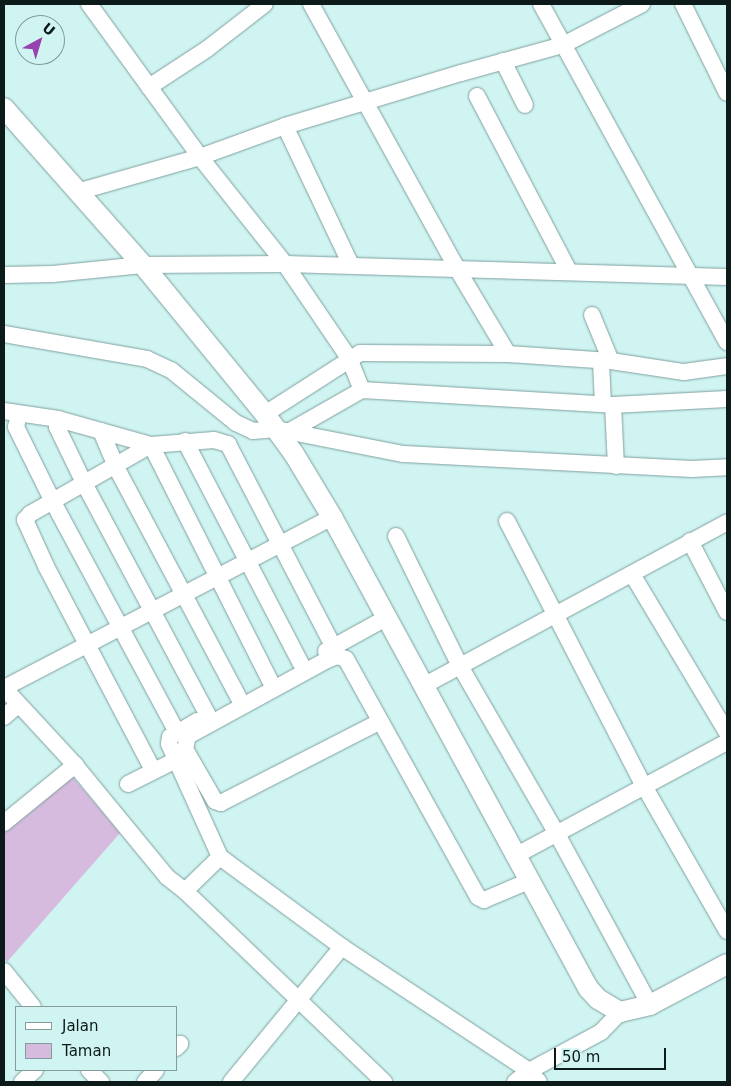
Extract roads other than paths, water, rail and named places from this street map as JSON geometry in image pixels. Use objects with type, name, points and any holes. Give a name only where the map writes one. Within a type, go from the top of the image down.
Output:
[{"type":"street","points":[[89,4],[200,157],[285,264],[349,358],[362,390]]},
{"type":"street","points":[[311,4],[367,102],[456,267],[508,354]]},
{"type":"street","points":[[541,4],[727,342]]},
{"type":"street","points":[[78,192],[200,157],[285,126],[563,45],[642,4]]},
{"type":"street","points":[[683,4],[727,93]]},
{"type":"street","points":[[148,87],[207,49],[260,5]]},
{"type":"street","points":[[503,62],[525,105]]},
{"type":"street","points":[[477,96],[568,270]]},
{"type":"street","points":[[4,108],[144,265],[277,425],[332,517],[584,983],[598,999],[620,1012]]},
{"type":"street","points":[[285,126],[351,265]]},
{"type":"street","points":[[4,275],[53,274],[144,265],[285,264],[690,273],[727,277]]},
{"type":"street","points":[[592,315],[606,361],[608,404],[616,466]]},
{"type":"street","points":[[4,334],[147,359],[183,378],[244,429],[277,425],[362,390],[608,404],[727,399]]},
{"type":"street","points":[[277,425],[349,358],[360,353],[394,351],[508,354],[606,361],[684,372],[727,366]]},
{"type":"street","points":[[176,732],[53,502],[16,427],[11,412],[58,420],[151,445],[214,440],[228,444],[334,646]]},
{"type":"street","points":[[58,420],[57,427],[84,485],[208,715]]},
{"type":"street","points":[[277,425],[404,454],[616,466],[727,467]]},
{"type":"street","points":[[101,431],[116,467],[239,698]]},
{"type":"street","points":[[185,441],[301,664]]},
{"type":"street","points":[[151,445],[24,520],[153,770]]},
{"type":"street","points":[[151,445],[215,577],[270,680]]},
{"type":"street","points":[[332,517],[279,543],[88,646],[4,688],[75,765],[143,849],[296,1000],[384,1082]]},
{"type":"street","points":[[507,521],[553,614],[644,786],[727,931]]},
{"type":"street","points":[[423,686],[553,614],[632,574],[727,522]]},
{"type":"street","points":[[396,536],[460,666],[557,834],[650,1005]]},
{"type":"street","points":[[690,541],[727,612]]},
{"type":"street","points":[[632,574],[727,733]]},
{"type":"street","points":[[386,618],[176,732],[168,739],[220,857],[342,947],[534,1077]]},
{"type":"street","points":[[379,722],[221,803],[215,801],[185,749],[188,736],[337,656],[346,659],[379,722],[478,897],[484,900],[529,881]]},
{"type":"street","points":[[4,717],[18,705]]},
{"type":"street","points":[[515,856],[727,742]]},
{"type":"street","points":[[128,784],[176,760]]},
{"type":"street","points":[[4,823],[75,765]]},
{"type":"street","points":[[184,891],[220,857]]},
{"type":"street","points":[[231,1082],[296,1000],[342,947]]},
{"type":"street","points":[[515,1082],[534,1077],[601,1032],[620,1012],[650,1005],[727,964]]},
{"type":"street","points":[[4,971],[32,1006]]},
{"type":"street","points":[[22,1082],[34,1071]]},
{"type":"street","points":[[90,1071],[101,1082]]},
{"type":"street","points":[[145,1082],[155,1071]]}]
